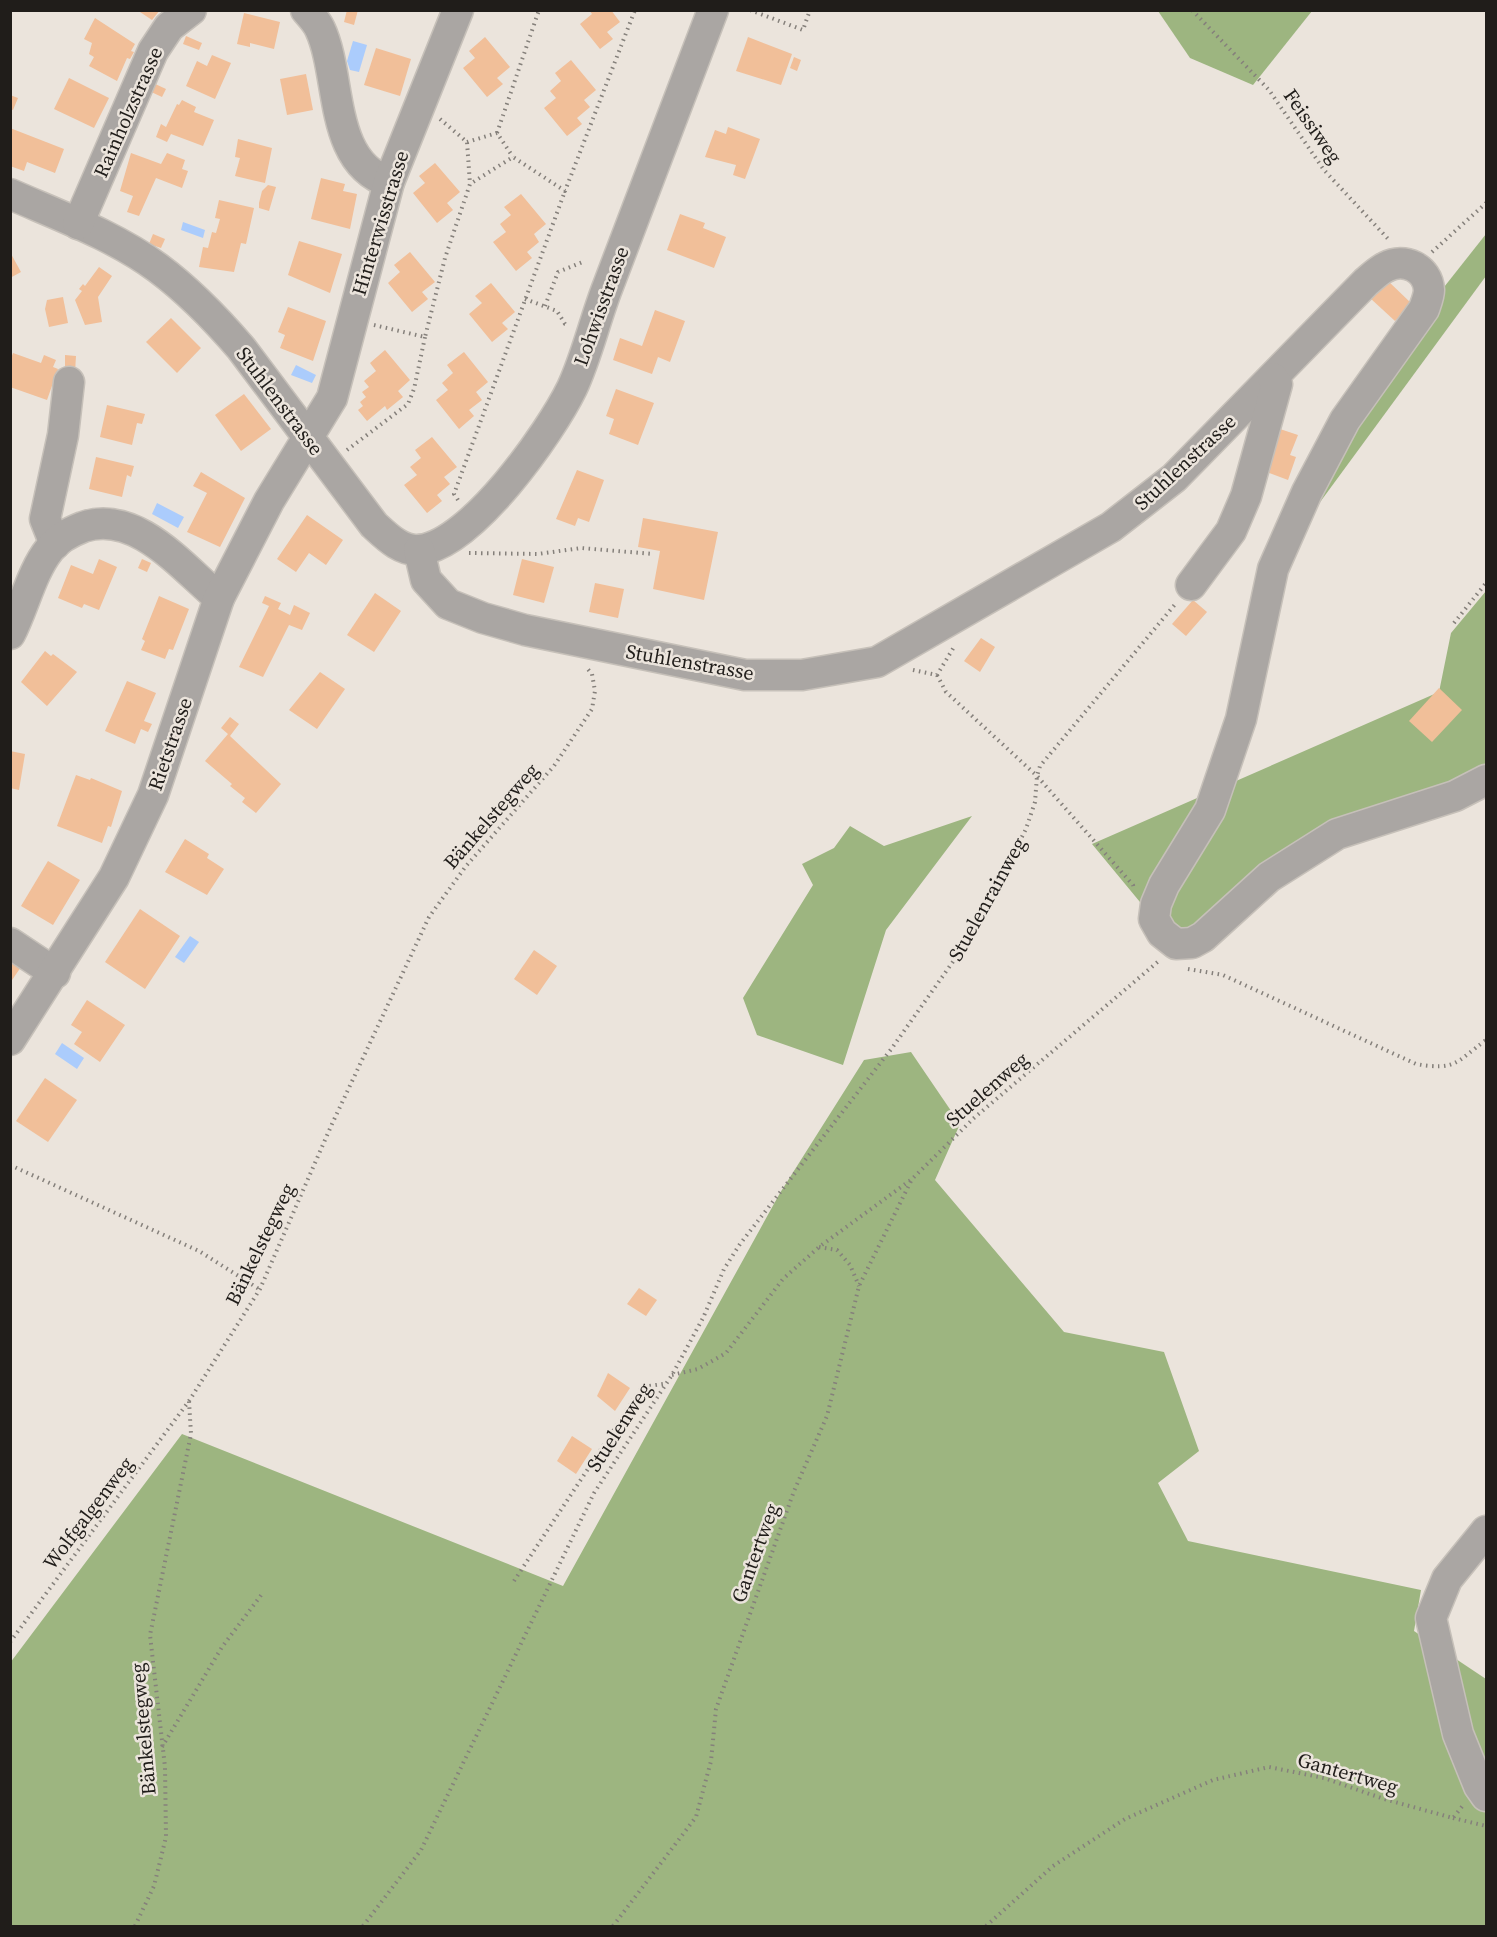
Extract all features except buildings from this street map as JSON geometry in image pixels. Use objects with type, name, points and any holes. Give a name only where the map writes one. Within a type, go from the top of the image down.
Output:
[{"type":"street","name":"Rainholzstrasse","points":[[78,224],[153,51],[169,27],[191,10]]},
{"type":"street","name":"Hinterwisstrasse","points":[[308,436],[332,398],[389,182],[458,10]]},
{"type":"street","name":"Lohwisstrasse","points":[[428,548],[473,518],[527,460],[552,425],[572,387],[712,10]]},
{"type":"street","points":[[321,16],[349,145],[372,174],[389,182]]},
{"type":"street","name":"Stuhlenstrasse","points":[[10,194],[78,224],[136,254],[178,284],[219,323],[240,348],[374,525],[401,547],[428,548],[426,580],[448,604],[483,618],[571,640],[745,675],[802,675],[877,662],[1111,527],[1174,478],[1366,282],[1386,266],[1409,264]]},
{"type":"street","points":[[1409,264],[1425,276],[1429,290],[1424,309],[1345,420],[1308,492],[1273,569],[1241,719],[1210,810],[1164,885],[1156,904],[1154,919],[1180,956],[1269,877],[1337,834],[1455,796],[1486,780]]},
{"type":"street","points":[[1191,585],[1231,531],[1246,496],[1277,384],[1273,378]]},
{"type":"street","points":[[55,544],[45,519],[63,435],[69,382]]},
{"type":"street","name":"Rietstrasse","points":[[10,1040],[55,973],[114,877],[153,795],[219,598],[269,501],[308,436]]},
{"type":"street","points":[[10,634],[42,561],[55,544],[68,534],[88,525],[109,523],[129,528],[150,540],[219,598]]},
{"type":"street","points":[[10,943],[55,973]]},
{"type":"street","points":[[1483,1791],[1458,1734],[1431,1618],[1447,1579],[1486,1531]]},
{"type":"path","points":[[497,133],[539,10]]},
{"type":"path","points":[[473,518],[454,495],[565,191],[635,10]]},
{"type":"path","points":[[750,10],[803,30],[810,10]]},
{"type":"path","name":"Feissiweg","points":[[1192,10],[1269,90],[1324,170],[1389,238],[1409,264]]},
{"type":"path","points":[[345,451],[408,404],[414,389],[445,258],[470,184],[467,142],[421,103]]},
{"type":"path","points":[[467,142],[497,133]]},
{"type":"path","points":[[497,133],[513,157],[565,191]]},
{"type":"path","points":[[470,184],[513,157]]},
{"type":"path","points":[[1409,264],[1486,203]]},
{"type":"path","points":[[545,306],[558,272],[585,261]]},
{"type":"path","points":[[525,299],[556,311],[565,324],[571,326]]},
{"type":"path","points":[[352,320],[425,337]]},
{"type":"path","points":[[428,548],[449,553],[538,554],[582,548],[653,554]]},
{"type":"path","points":[[1454,623],[1486,583]]},
{"type":"path","name":"Stuelenrainweg","points":[[672,1375],[703,1318],[724,1269],[740,1244],[892,1048],[969,939],[1026,829],[1035,802],[1036,776],[1049,752],[1191,585]]},
{"type":"path","name":"Bänkelstegweg","points":[[135,1926],[154,1886],[166,1837],[162,1748],[150,1635],[190,1434],[189,1401],[260,1289],[332,1124],[429,917],[466,866],[554,766],[592,709],[595,691],[592,674],[575,651],[571,640]]},
{"type":"path","points":[[937,675],[946,692],[1036,776],[1133,885]]},
{"type":"path","points":[[1180,956],[1416,1064],[1443,1068],[1462,1060],[1486,1040]]},
{"type":"path","name":"Stuelenweg","points":[[363,1926],[421,1850],[594,1493],[664,1384],[672,1375],[698,1369],[726,1353],[783,1280],[819,1247],[912,1179],[974,1118],[1180,956]]},
{"type":"path","points":[[10,1166],[199,1251],[260,1289]]},
{"type":"path","name":"Gantertweg","points":[[613,1926],[696,1817],[711,1761],[716,1709],[794,1491],[827,1416],[859,1286],[912,1179]]},
{"type":"path","points":[[819,1247],[837,1250],[850,1265],[859,1286]]},
{"type":"path","points":[[514,1581],[642,1387],[664,1384]]},
{"type":"path","name":"Wolfgalgenweg","points":[[10,1642],[189,1401]]},
{"type":"path","points":[[162,1748],[222,1647],[262,1594]]},
{"type":"path","name":"Gantertweg","points":[[986,1926],[1053,1866],[1125,1819],[1214,1780],[1269,1767],[1324,1778],[1384,1799],[1486,1826]]},
{"type":"path","points":[[1453,1818],[1483,1791]]},
{"type":"green space","points":[[1158,11],[1312,11],[1253,85],[1190,58]]},
{"type":"green space","points":[[1486,234],[1486,276],[1315,509],[1384,363]]},
{"type":"green space","points":[[1486,591],[1486,780],[1337,834],[1192,943],[1154,919],[1092,844],[1439,692],[1451,633]]},
{"type":"green space","points":[[972,816],[886,930],[843,1065],[757,1035],[743,998],[813,885],[802,864],[834,848],[850,826],[884,846]]},
{"type":"green space","points":[[911,1052],[960,1124],[935,1180],[1064,1332],[1164,1352],[1199,1451],[1158,1483],[1188,1541],[1421,1590],[1414,1631],[1486,1679],[1486,1926],[11,1926],[10,1663],[182,1434],[563,1586],[780,1193],[864,1060]]},
{"type":"water","points":[[353,41],[367,45],[359,72],[350,70],[347,61]]},
{"type":"water","points":[[183,222],[205,230],[203,238],[181,230]]},
{"type":"water","points":[[296,365],[316,375],[312,383],[291,375]]},
{"type":"water","points":[[157,503],[184,517],[178,528],[152,514]]},
{"type":"water","points":[[190,936],[199,942],[184,963],[175,957]]},
{"type":"water","points":[[62,1043],[84,1058],[77,1069],[55,1054]]}]
